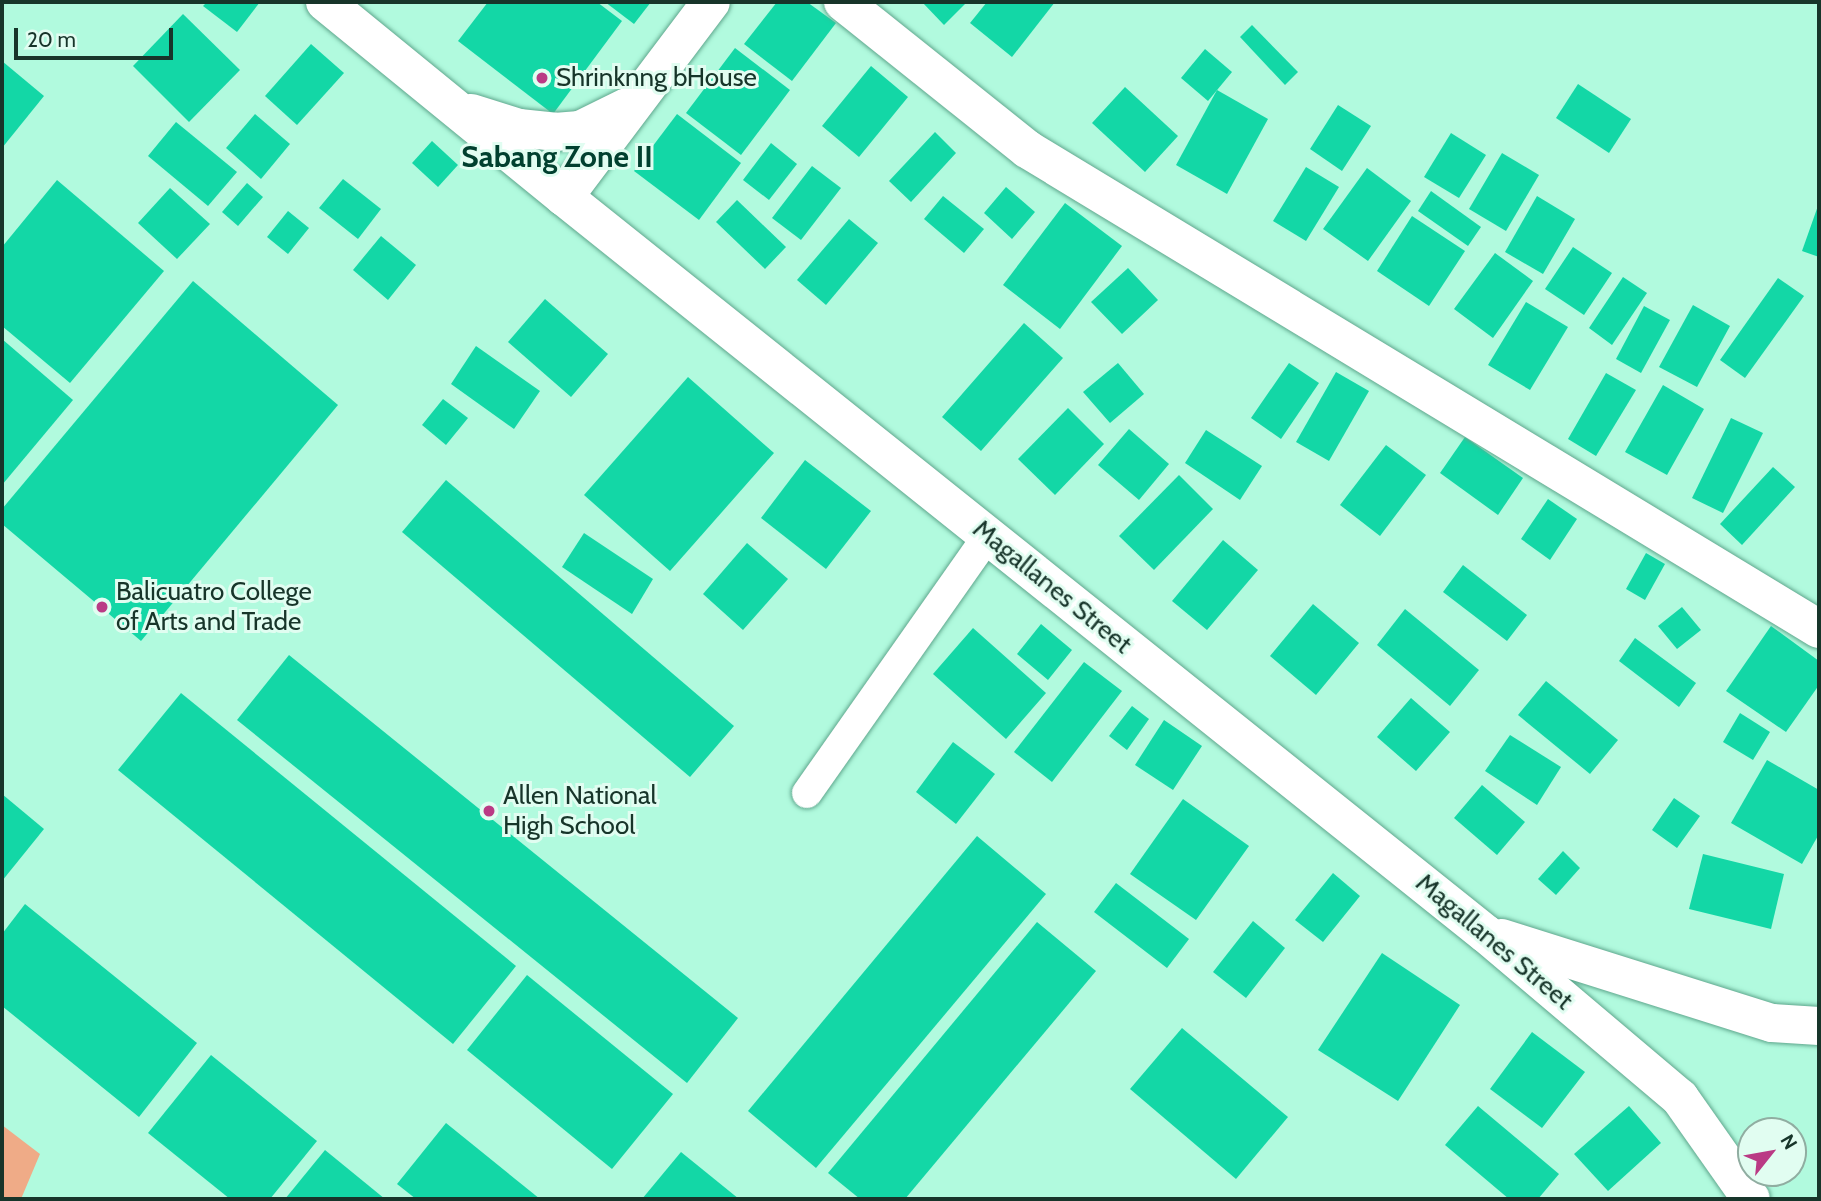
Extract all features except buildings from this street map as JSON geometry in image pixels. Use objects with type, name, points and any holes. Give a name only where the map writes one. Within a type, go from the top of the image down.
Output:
[{"type":"main road","name":"Magallanes Street","points":[[326,2],[564,197],[1486,934],[1680,1098],[1751,1199]]},
{"type":"main road","points":[[564,197],[711,2]]},
{"type":"main road","points":[[843,2],[1027,149],[1819,629]]},
{"type":"main road","points":[[456,108],[519,128],[555,132],[580,130],[635,102]]},
{"type":"main road","points":[[1486,934],[1772,1023],[1819,1026]]},
{"type":"lane","points":[[807,793],[988,535]]},
{"type":"shaded area","points":[[2,1125],[40,1154],[21,1199],[2,1199]]},
{"type":"place","name":"Shrinknng bHouse","points":[[542,78]]},
{"type":"place","name":"Balicuatro College of Arts and Trade","points":[[102,607]]},
{"type":"place","name":"Allen National High School","points":[[489,811]]},
{"type":"district","name":"Sabang Zone II","points":[[557,157]]}]
